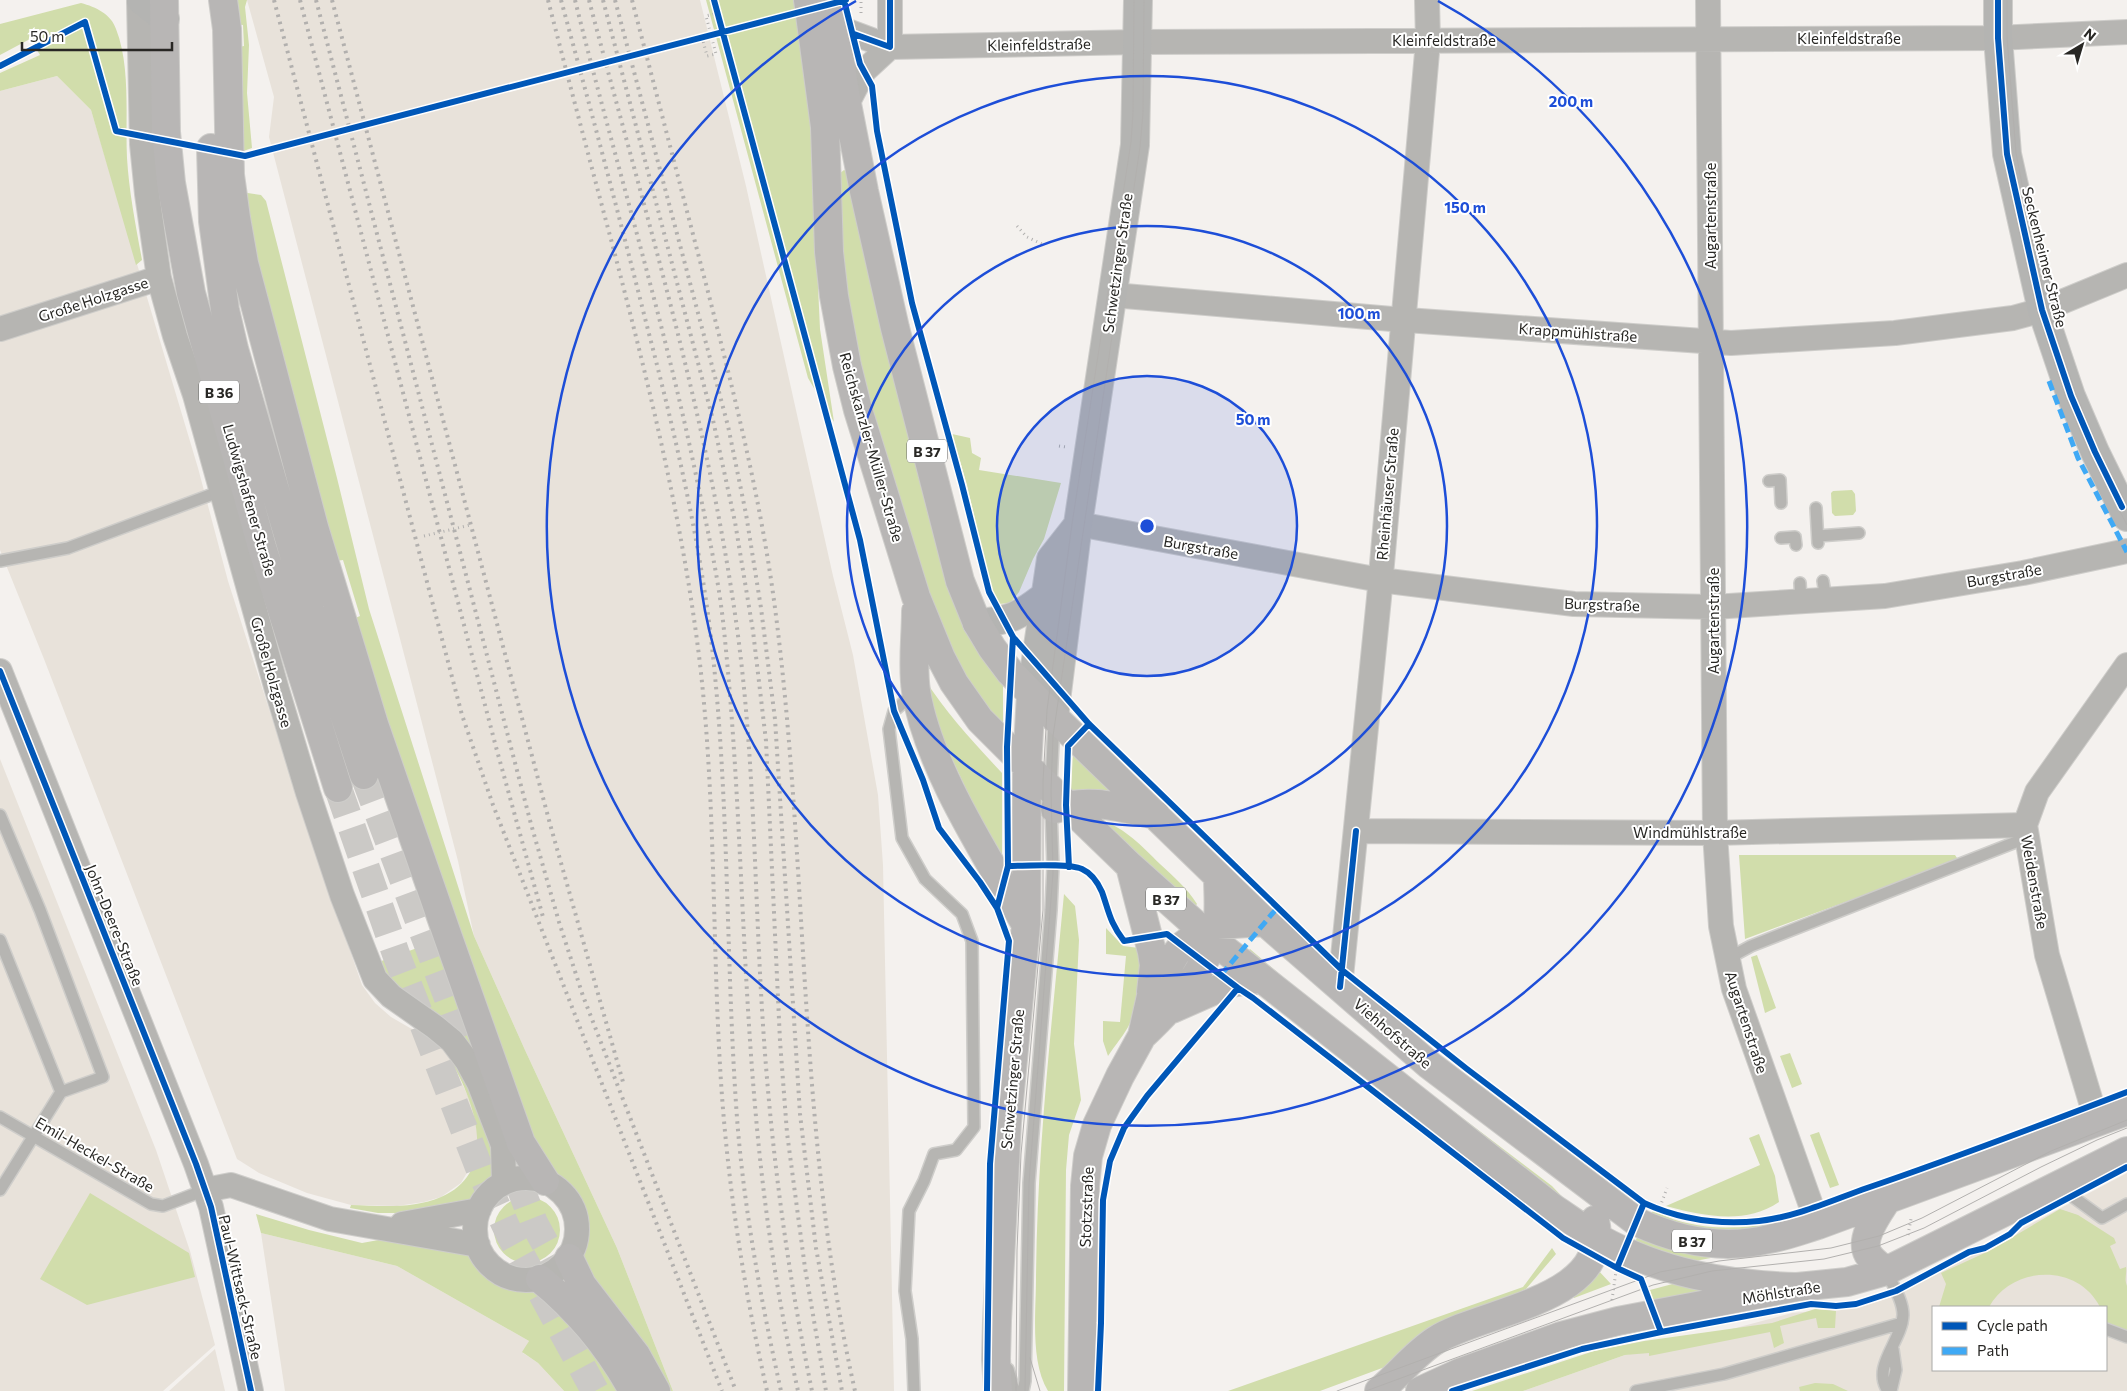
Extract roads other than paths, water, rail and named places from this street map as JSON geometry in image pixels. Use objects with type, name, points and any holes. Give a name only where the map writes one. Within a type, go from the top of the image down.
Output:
[{"type":"main road","name":"Ludwigshafener Straße","points":[[208,0],[212,34],[211,134],[213,221],[225,310],[234,349],[310,610],[364,776]]},
{"type":"main road","points":[[224,0],[227,29],[230,176],[236,218],[244,263],[314,527],[374,724],[448,937],[521,1143],[545,1181]]},
{"type":"main road","name":"Reichskanzler-Müller-Straße","points":[[808,0],[825,128],[829,252],[837,314],[858,410],[916,597],[941,658],[967,703],[980,720],[1027,767]]},
{"type":"main road","name":"Ludwigshafener Straße","points":[[164,10],[168,158],[191,293],[262,547],[338,788]]},
{"type":"main road","name":"B 37","points":[[832,13],[864,191],[895,328],[960,581],[977,623],[1010,672],[1031,694]]},
{"type":"main road","points":[[916,597],[916,691],[924,724],[954,796],[1026,924]]},
{"type":"main road","name":"Viehhofstraße","points":[[1031,694],[1265,922],[1377,1021],[1428,1064],[1637,1222],[1660,1233],[1682,1239],[1715,1243],[1768,1240],[1818,1225]]},
{"type":"main road","name":"Schwetzinger Straße","points":[[998,1391],[996,1359],[997,1321],[1007,1122],[1026,924],[1027,767],[1031,694]]},
{"type":"main road","name":"B 37","points":[[1027,767],[1056,802],[1211,933],[1259,979],[1553,1208],[1595,1246],[1632,1254],[1671,1270],[1691,1275],[1730,1282],[1797,1287]]},
{"type":"main road","points":[[1027,824],[1056,802],[1096,802],[1156,815]]},
{"type":"main road","points":[[1130,866],[1152,952],[1160,1004],[1231,983],[1259,979]]},
{"type":"main road","points":[[1218,877],[1211,933],[1265,922]]},
{"type":"main road","name":"Stotzstraße","points":[[1082,1391],[1084,1186],[1088,1156],[1097,1125],[1120,1076],[1160,1004],[1182,946],[1211,933]]},
{"type":"main road","name":"B 37","points":[[1818,1225],[2127,1111]]},
{"type":"main road","points":[[2084,1172],[2097,1140],[2099,1130],[2097,1122]]},
{"type":"main road","name":"Möhlstraße","points":[[1420,1391],[1459,1373],[1561,1336],[1618,1321],[1797,1287],[1841,1283],[1886,1271],[2127,1151]]},
{"type":"main road","points":[[1379,1391],[1436,1340],[1555,1293],[1582,1271],[1595,1246],[1594,1215],[1581,1181]]},
{"type":"main road","points":[[1886,1271],[1869,1255],[1866,1243],[1868,1233],[1888,1198]]},
{"type":"main road","points":[[569,1258],[582,1285],[636,1355],[656,1391]]},
{"type":"main road","points":[[540,1279],[567,1300],[583,1318],[616,1362],[633,1391]]},
{"type":"street","points":[[159,278],[142,144],[140,0],[164,10]]},
{"type":"street","points":[[847,104],[864,71],[890,47],[890,0]]},
{"type":"street","name":"Schwetzinger Straße","points":[[1054,717],[1078,524],[1135,145],[1138,0]]},
{"type":"street","name":"Rheinhäuser Straße","points":[[1340,987],[1380,580],[1428,41],[1427,0]]},
{"type":"street","name":"Augartenstraße","points":[[1708,0],[1711,342],[1716,482],[1713,607],[1715,833],[1721,926],[1726,959],[1734,989],[1818,1225]]},
{"type":"street","name":"Seckenheimer Straße","points":[[1998,0],[1998,38],[2007,154],[2042,310],[2094,452],[2127,516]]},
{"type":"street","name":"Kleinfeldstraße","points":[[832,13],[890,47],[1138,42],[1998,38],[2127,32]]},
{"type":"street","name":"Krappmühlstraße","points":[[1113,295],[1403,320],[1731,343],[1895,332],[2013,318],[2042,310],[2127,276]]},
{"type":"street","name":"Große Holzgasse","points":[[0,329],[159,278],[175,336],[195,395],[308,793],[342,895],[375,979],[391,996],[452,1041],[479,1083],[503,1145],[504,1183]]},
{"type":"street","name":"Schwetzinger Straße","points":[[1031,694],[1051,559],[1078,524]]},
{"type":"street","name":"Burgstraße","points":[[1078,524],[1380,580],[1574,604],[1713,607],[1800,592],[1825,591],[1885,596],[2023,573],[2127,552]]},
{"type":"street","points":[[977,623],[1003,621],[1023,613],[1046,595]]},
{"type":"street","name":"Weidenstraße","points":[[2097,1122],[2047,955],[2026,832],[2037,792],[2127,665]]},
{"type":"street","name":"John-Deere-Straße","points":[[0,671],[171,1099],[204,1190]]},
{"type":"street","name":"Windmühlstraße","points":[[1356,831],[2026,832]]},
{"type":"street","points":[[531,1178],[545,1181],[558,1189],[569,1200],[576,1214],[577,1237],[569,1258],[561,1267],[540,1279],[524,1280],[502,1274],[495,1270],[485,1258],[478,1245],[476,1227],[479,1210],[485,1199],[504,1183],[517,1179],[531,1178]]},
{"type":"street","points":[[204,1190],[231,1185],[330,1219],[478,1245]]},
{"type":"street","name":"Paul-Wittsack-Straße","points":[[204,1190],[210,1207],[246,1388]]},
{"type":"street","points":[[382,1227],[479,1210]]},
{"type":"lane","points":[[1769,480],[1780,480],[1781,503]]},
{"type":"lane","points":[[0,561],[68,548],[221,491]]},
{"type":"lane","points":[[1816,508],[1818,540],[1859,533]]},
{"type":"lane","points":[[1781,538],[1796,537],[1796,544]]},
{"type":"lane","points":[[914,1391],[912,1339],[905,1291],[909,1211],[924,1181],[934,1154],[956,1150],[974,1127],[972,941],[962,914],[925,879],[902,838],[898,814],[890,729],[894,711],[916,691]]},
{"type":"lane","points":[[1023,1391],[1025,1381],[1029,1183],[1053,873],[1056,802],[1054,717]]},
{"type":"lane","points":[[0,815],[40,910],[103,1077],[61,1092],[0,1190]]},
{"type":"lane","points":[[1726,959],[1751,946],[2026,832]]},
{"type":"lane","points":[[0,940],[61,1092]]},
{"type":"lane","name":"Emil-Heckel-Straße","points":[[0,1117],[150,1204],[163,1206],[204,1190]]},
{"type":"lane","points":[[2058,1186],[2102,1218],[2119,1215],[2127,1204]]},
{"type":"lane","points":[[1003,1208],[1008,1260],[1007,1364],[1014,1391]]},
{"type":"lane","points":[[1886,1271],[1900,1300],[1903,1311],[1902,1323],[1893,1348],[1896,1370],[1890,1391]]},
{"type":"lane","points":[[1636,1391],[1698,1386],[1902,1323]]},
{"type":"lane","points":[[2107,1328],[2127,1337]]},
{"type":"tunnel","points":[[364,775],[474,1067]]},
{"type":"tunnel","points":[[338,788],[396,954],[480,1170],[509,1233],[595,1391]]},
{"type":"tunnel","points":[[502,1140],[534,1223],[575,1298]]},
{"type":"tram line","points":[[1016,1391],[1017,1250],[1021,1154],[1043,910],[1043,782],[1047,710],[1072,524],[1131,142],[1134,0]]},
{"type":"tram line","points":[[1025,1391],[1029,1183],[1053,873],[1051,790],[1053,736],[1140,147],[1143,113],[1144,0]]},
{"type":"tram line","points":[[1994,0],[2004,154],[2014,209],[2037,311],[2066,398],[2090,454],[2127,525]]},
{"type":"tram line","points":[[2007,0],[2007,37],[2016,153],[2044,298],[2076,394],[2099,450],[2127,505]]},
{"type":"tram line","points":[[1337,1391],[1660,1272],[1719,1261],[1831,1248],[1879,1236],[1922,1218],[2051,1151],[2127,1120]]},
{"type":"tram line","points":[[1366,1391],[1653,1285],[1712,1271],[1824,1259],[1878,1246],[1924,1228],[2041,1167],[2127,1128]]},
{"type":"tram line","points":[[1030,1358],[1040,1391]]},
{"type":"railway","points":[[274,0],[462,715],[493,805],[722,1391]]},
{"type":"railway","points":[[300,0],[496,747],[543,917]]},
{"type":"railway","points":[[316,0],[531,824],[559,922],[583,996],[736,1391]]},
{"type":"railway","points":[[332,0],[550,824],[623,1082]]},
{"type":"railway","points":[[548,0],[652,402],[664,454],[693,611],[700,664],[709,768],[718,1030],[724,1121],[738,1238],[767,1391]]},
{"type":"railway","points":[[561,0],[666,402],[691,511],[704,585],[721,745],[733,1056],[740,1152],[754,1255],[781,1391]]},
{"type":"railway","points":[[575,0],[666,345],[693,461],[717,581],[723,621],[734,745],[747,993],[759,1151],[778,1289],[798,1391]]},
{"type":"railway","points":[[589,0],[690,382],[722,536],[735,614],[747,716],[763,1025],[775,1163],[795,1300],[812,1391]]},
{"type":"railway","points":[[603,0],[713,420],[735,522],[753,631],[766,741],[780,1041],[787,1133],[805,1268],[826,1391]]},
{"type":"railway","points":[[615,0],[728,426],[746,514],[761,608],[775,719],[800,1114],[816,1248],[842,1391]]},
{"type":"railway","points":[[632,0],[737,407],[769,568],[786,706],[813,1099],[823,1197],[836,1294],[855,1391]]}]
